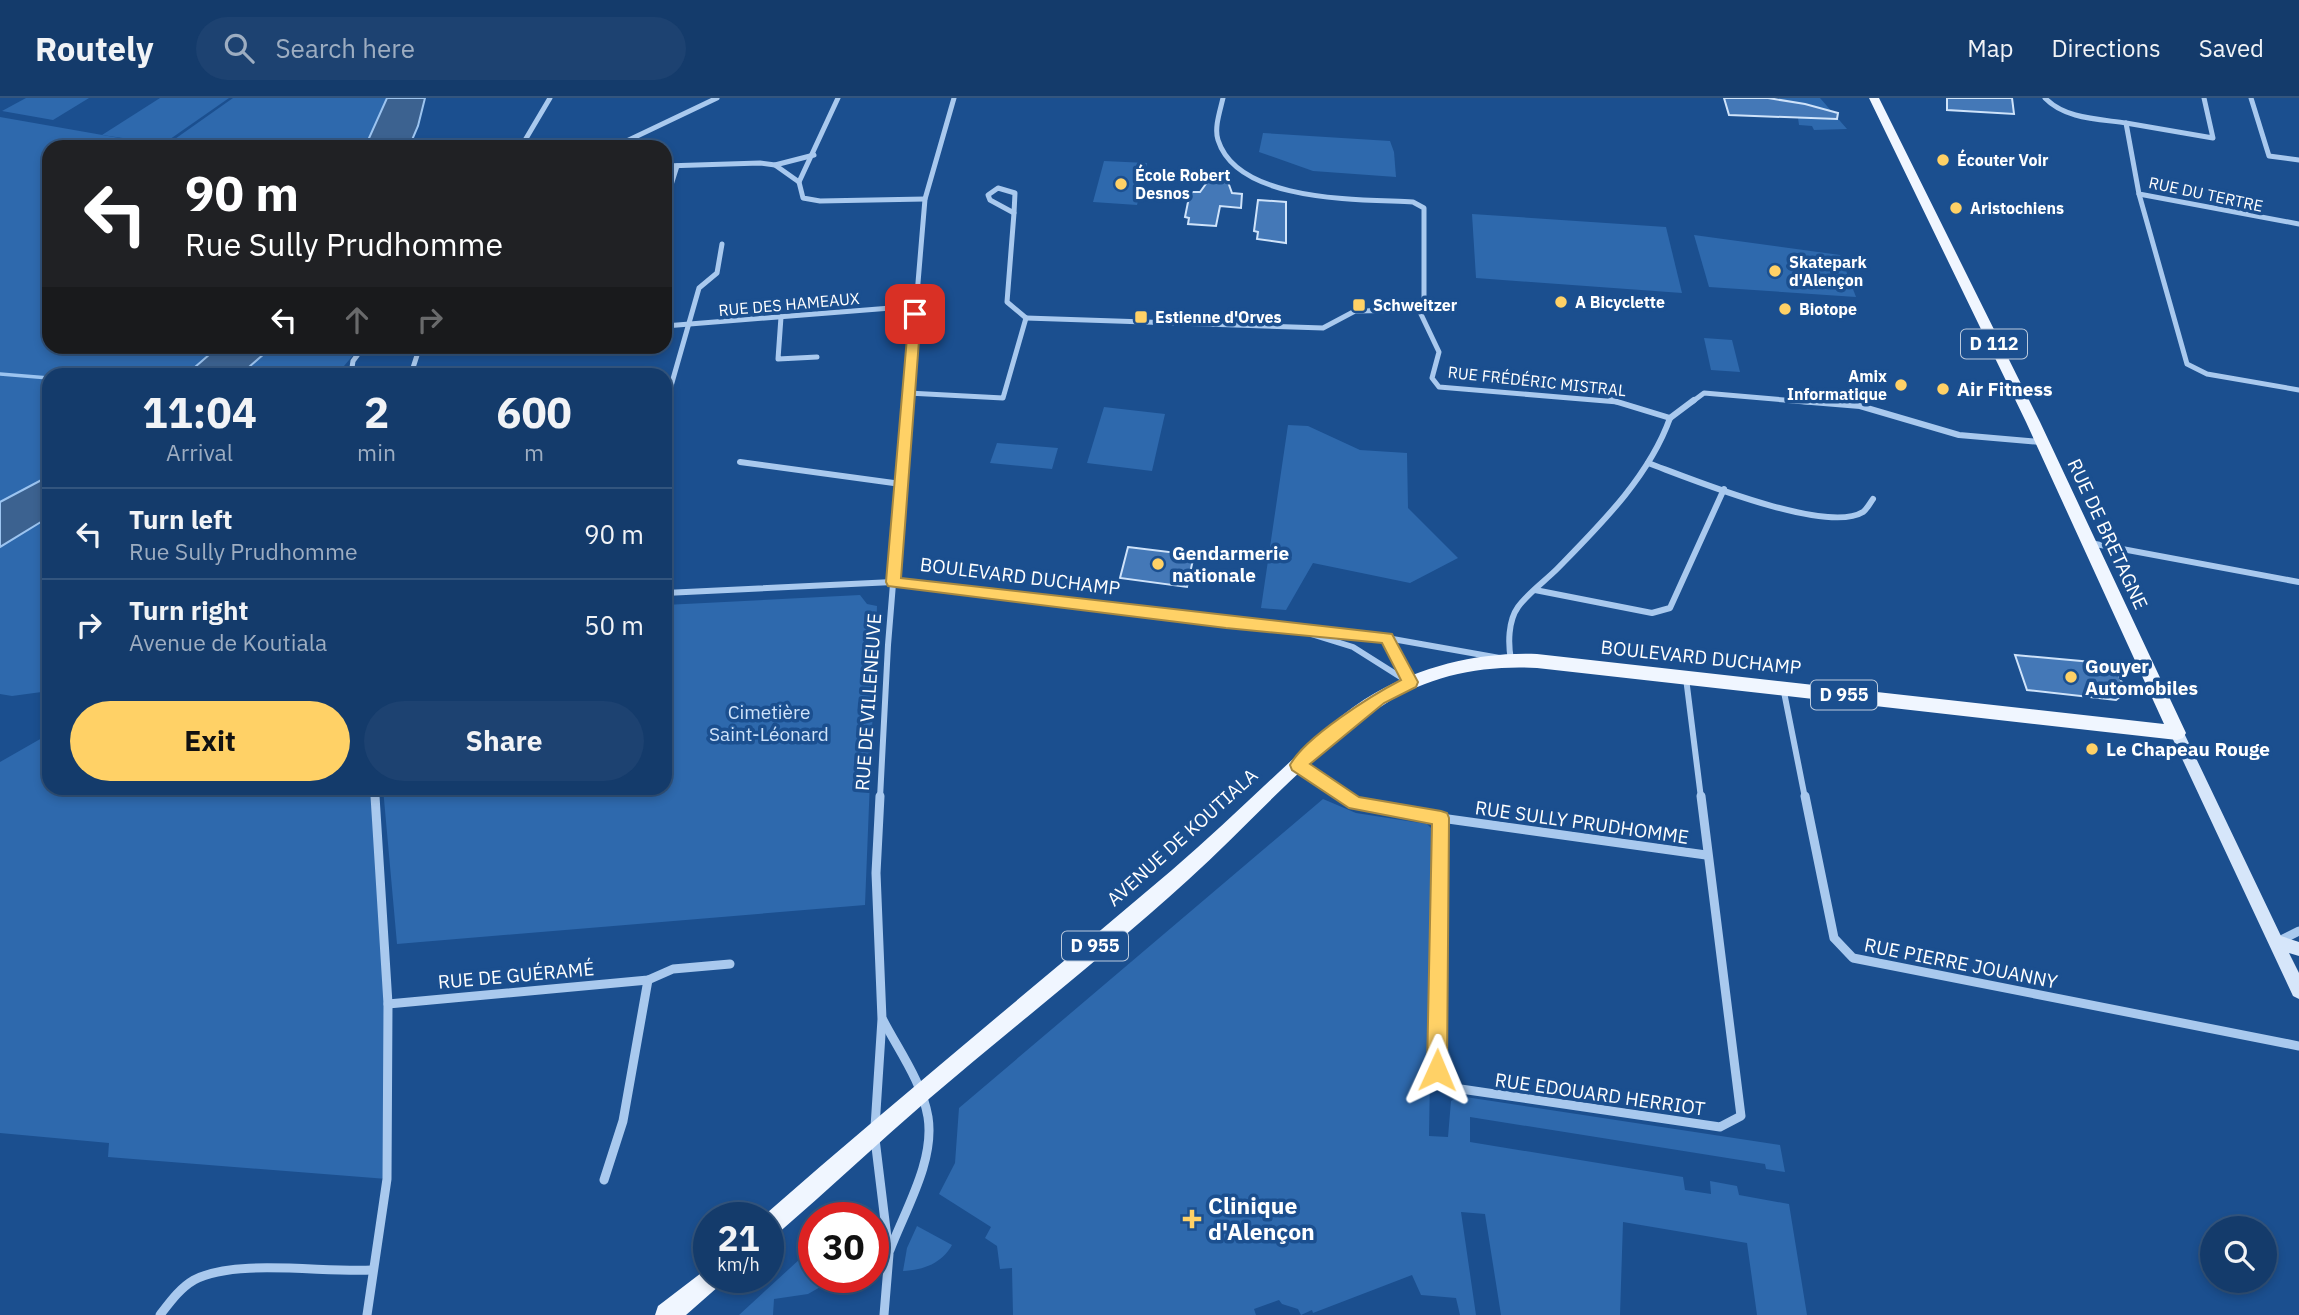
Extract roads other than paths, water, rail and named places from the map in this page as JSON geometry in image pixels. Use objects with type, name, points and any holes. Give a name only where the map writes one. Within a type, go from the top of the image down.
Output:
[{"type":"main road","name":"RUE DE BRETAGNE","points":[[1874,98],[2090,543],[2299,991]]},
{"type":"main road","name":"BOULEVARD DUCHAMP","points":[[1410,682],[1451,668],[1511,660],[1783,687],[2177,733]]},
{"type":"main road","name":"AVENUE DE KOUTIALA","points":[[784,1213],[920,1093],[1181,874],[1325,740],[1379,699],[1410,682]]},
{"type":"main road","points":[[2277,942],[2299,949]]},
{"type":"main road","points":[[667,1315],[693,1293]]},
{"type":"street","points":[[526,140],[550,98]]},
{"type":"street","points":[[629,140],[716,98]]},
{"type":"street","points":[[799,182],[814,155],[838,98]]},
{"type":"street","name":"RUE DE VILLENEUVE","points":[[883,1202],[875,1135],[883,1019],[876,873],[884,706],[925,199],[954,98]]},
{"type":"street","points":[[1014,212],[990,200],[988,195],[998,188],[1015,193],[1014,212],[1007,302],[1026,318],[1323,328],[1355,311],[1419,310],[1424,298],[1424,208],[1413,202],[1289,191],[1244,173],[1228,160],[1217,137],[1223,98]]},
{"type":"street","points":[[2045,98],[2051,107],[2063,112],[2213,138],[2204,98]]},
{"type":"street","points":[[2251,98],[2269,156],[2299,160]]},
{"type":"street","name":"RUE DU TERTRE","points":[[2126,123],[2139,194],[2299,225]]},
{"type":"street","points":[[672,166],[760,163],[775,165],[814,155]]},
{"type":"street","points":[[775,165],[799,182],[803,198],[820,201],[925,199]]},
{"type":"street","points":[[672,182],[677,166]]},
{"type":"street","points":[[2139,194],[2187,364],[2207,374],[2299,390]]},
{"type":"street","points":[[672,382],[699,288],[717,273],[722,244]]},
{"type":"street","name":"RUE DES HAMEAUX","points":[[672,325],[916,306]]},
{"type":"street","name":"RUE FRÉDÉRIC MISTRAL","points":[[1419,310],[1439,352],[1433,377],[1439,387],[1613,400],[1670,418]]},
{"type":"street","points":[[781,317],[778,359],[817,357]]},
{"type":"street","points":[[908,393],[1003,398],[1026,318]]},
{"type":"street","points":[[1511,660],[1508,646],[1512,618],[1518,607],[1583,541],[1648,463],[1668,431],[1670,418],[1683,413],[1696,396],[1704,393],[1860,406],[1959,435],[2041,442]]},
{"type":"street","points":[[740,462],[901,484]]},
{"type":"street","points":[[1648,463],[1790,511],[1819,517],[1845,517],[1863,512],[1873,499]]},
{"type":"street","points":[[1535,590],[1652,613],[1670,608],[1724,489]]},
{"type":"street","points":[[2090,543],[2299,582]]},
{"type":"street","name":"BOULEVARD DUCHAMP","points":[[672,593],[893,582],[1387,638],[1511,660]]},
{"type":"street","name":"BOULEVARD DUCHAMP","points":[[1286,628],[1353,647],[1410,682]]},
{"type":"street","points":[[1387,638],[1410,682]]},
{"type":"street","name":"RUE EDOUARD HERRIOT","points":[[1441,818],[1437,1070],[1454,1088],[1720,1127],[1741,1116],[1706,855],[1686,677]]},
{"type":"street","name":"RUE PIERRE JOUANNY","points":[[1783,687],[1834,938],[1853,958],[2299,1046]]},
{"type":"street","name":"RUE SULLY PRUDHOMME","points":[[1298,765],[1355,803],[1441,818],[1706,855]]},
{"type":"street","points":[[368,1315],[372,1270],[387,1179],[388,1004],[374,795]]},
{"type":"street","points":[[2277,942],[2299,931]]},
{"type":"street","name":"RUE DE GUÉRAMÉ","points":[[388,1004],[648,980],[673,969],[730,964]]},
{"type":"street","points":[[604,1180],[623,1121],[648,980]]},
{"type":"street","points":[[883,1019],[920,1093],[929,1125],[928,1147],[889,1254]]},
{"type":"street","points":[[160,1315],[172,1297],[196,1279],[225,1270],[372,1270]]},
{"type":"street","points":[[884,1315],[886,1293]]},
{"type":"waterway","points":[[0,374],[42,377]]},
{"type":"place","name":"Écouter Voir","points":[[1943,160]]},
{"type":"place","name":"École Robert Desnos","points":[[1121,184]]},
{"type":"place","name":"Aristochiens","points":[[1956,208]]},
{"type":"place","name":"Skatepark d'Alençon","points":[[1775,271]]},
{"type":"place","name":"A Bicyclette","points":[[1561,302]]},
{"type":"place","name":"Schweitzer","points":[[1359,305]]},
{"type":"place","name":"Biotope","points":[[1785,309]]},
{"type":"place","name":"Estienne d'Orves","points":[[1141,317]]},
{"type":"place","name":"Amix Informatique","points":[[1901,385]]},
{"type":"place","name":"Air Fitness","points":[[1943,389]]},
{"type":"place","name":"Gendarmerie nationale","points":[[1158,564]]},
{"type":"place","name":"Gouyer Automobiles","points":[[2071,677]]},
{"type":"place","name":"Le Chapeau Rouge","points":[[2092,749]]},
{"type":"place","name":"Clinique d'Alençon","points":[[1192,1219]]},
{"type":"park label","name":"Cimetière Saint-Léonard","points":[[769,723]]}]
